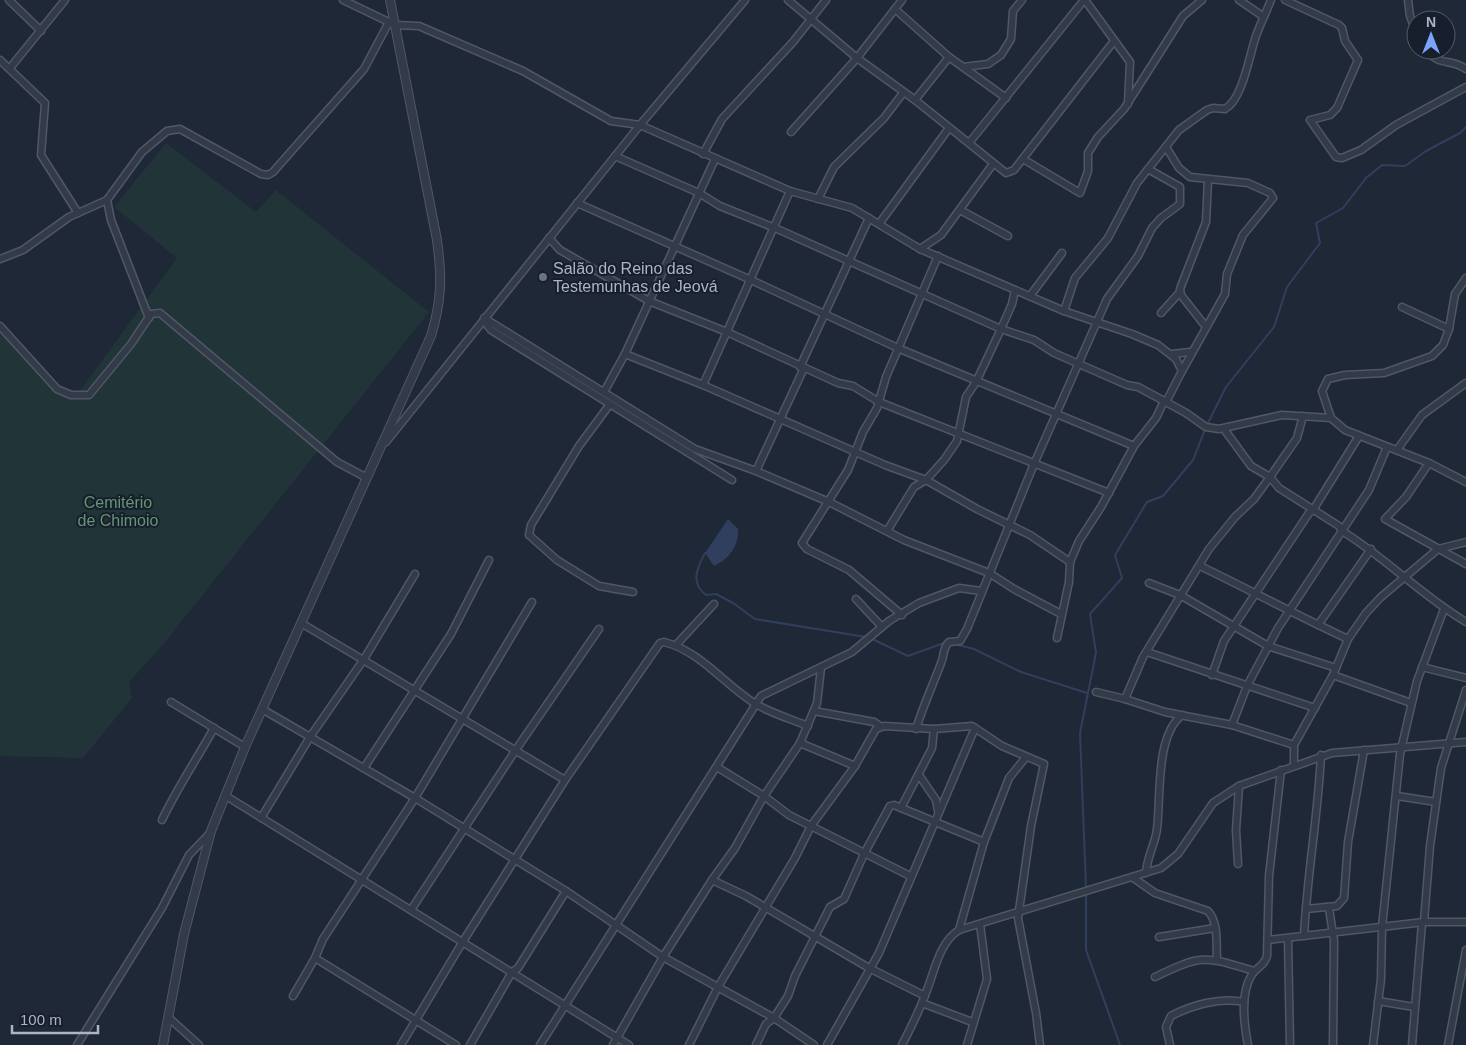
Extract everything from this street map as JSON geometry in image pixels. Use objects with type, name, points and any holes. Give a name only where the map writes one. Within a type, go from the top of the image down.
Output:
[{"type":"street","points":[[9,0],[41,32]]},
{"type":"street","points":[[10,68],[65,0]]},
{"type":"street","points":[[343,0],[392,23],[419,26],[524,71],[611,121],[640,125],[790,191],[852,208],[920,249],[1064,311],[1132,334],[1158,345],[1172,354],[1180,364],[1182,371]]},
{"type":"street","points":[[163,1045],[184,934],[211,831],[245,747],[431,336],[440,303],[441,288],[437,240],[392,23],[390,0]]},
{"type":"street","points":[[734,0],[738,8]]},
{"type":"street","points":[[383,444],[486,319],[640,125],[745,0]]},
{"type":"street","points":[[788,0],[857,58],[916,100],[1006,173],[1011,172],[1022,159],[1114,41]]},
{"type":"street","points":[[703,154],[722,119],[793,42],[826,0]]},
{"type":"street","points":[[791,132],[857,58],[902,0]]},
{"type":"street","points":[[963,67],[988,64],[1002,55],[1011,39],[1013,11],[1022,0]]},
{"type":"street","points":[[969,143],[1085,0],[1127,57],[1131,66],[1128,104]]},
{"type":"street","points":[[1022,159],[1080,193],[1088,171],[1088,153],[1098,137],[1128,104],[1183,16],[1202,0]]},
{"type":"street","points":[[1239,0],[1264,17]]},
{"type":"street","points":[[1064,311],[1075,278],[1108,238],[1136,183],[1178,130],[1191,119],[1207,110],[1213,108],[1225,109],[1230,105],[1243,80],[1271,0]]},
{"type":"street","points":[[1285,0],[1339,25],[1342,28],[1345,41],[1358,60],[1337,108],[1330,115],[1310,120],[1336,157],[1342,158],[1361,150],[1396,125],[1466,88]]},
{"type":"street","points":[[895,9],[949,57],[1006,98]]},
{"type":"street","points":[[0,259],[23,250],[51,229],[78,213],[107,200],[142,152],[173,128],[180,129],[261,174],[268,175],[273,172],[364,69],[392,23]]},
{"type":"street","points":[[916,100],[949,57]]},
{"type":"street","points":[[0,60],[45,103],[41,155],[78,213]]},
{"type":"street","points":[[1436,60],[1458,64],[1466,69]]},
{"type":"street","points":[[818,199],[834,167],[884,118],[904,93]]},
{"type":"street","points":[[879,224],[949,128]]},
{"type":"street","points":[[1057,638],[1069,582],[1070,562],[1079,540],[1109,492],[1134,446],[1156,418],[1182,371],[1190,352],[1225,294],[1227,274],[1243,236],[1273,198],[1270,193],[1248,183],[1190,177],[1184,173],[1166,146]]},
{"type":"street","points":[[615,156],[699,193],[720,206],[775,228],[1001,329],[1034,340],[1054,352],[1127,385],[1138,387],[1186,413],[1206,428],[1224,429],[1274,416],[1331,418]]},
{"type":"street","points":[[604,392],[625,354],[715,159]]},
{"type":"street","points":[[920,249],[941,235],[993,164]]},
{"type":"street","points":[[916,729],[924,704],[942,662],[943,648],[949,642],[960,641],[1056,412],[1107,299],[1138,256],[1152,228],[1160,218],[1178,207],[1181,201],[1180,187],[1148,169]]},
{"type":"street","points":[[1206,327],[1180,292],[1180,284],[1206,222],[1208,180]]},
{"type":"street","points":[[703,385],[790,191]]},
{"type":"street","points":[[107,200],[111,220],[120,238],[127,265],[149,318]]},
{"type":"street","points":[[577,204],[676,246],[976,382],[1056,412],[1134,446]]},
{"type":"street","points":[[960,210],[1008,236]]},
{"type":"street","points":[[756,471],[869,218]]},
{"type":"street","points":[[549,238],[560,250],[649,301],[727,332],[802,368],[852,386],[879,402],[1109,492]]},
{"type":"street","points":[[1030,296],[1062,253]]},
{"type":"street","points":[[902,615],[849,570],[804,547],[802,543],[804,536],[829,502],[848,470],[879,402],[886,377],[924,294],[938,256]]},
{"type":"street","points":[[1466,278],[1455,294],[1448,329],[1439,351],[1428,359],[1384,373],[1334,376],[1328,380],[1322,391],[1331,418],[1345,430],[1429,463],[1466,482]]},
{"type":"street","points":[[887,531],[914,487],[926,480],[957,441],[966,397],[976,382],[1001,329],[1004,317],[1012,304],[1015,290]]},
{"type":"street","points":[[1161,313],[1180,292]]},
{"type":"street","points":[[1402,307],[1448,329]]},
{"type":"street","points":[[0,326],[58,389],[71,395],[90,395],[151,314],[160,313],[337,462],[367,478]]},
{"type":"street","points":[[486,319],[695,449],[756,471],[829,502],[887,531],[989,572],[1014,589],[1061,614]]},
{"type":"street","points":[[486,319],[487,325],[491,330],[732,480]]},
{"type":"street","points":[[1172,354],[1190,352]]},
{"type":"street","points":[[625,354],[703,385],[856,452],[926,480],[977,510],[1010,524],[1070,562]]},
{"type":"street","points":[[1396,450],[1422,415],[1466,383]]},
{"type":"street","points":[[610,404],[574,454],[531,525],[529,535],[557,560],[599,586],[633,592]]},
{"type":"street","points":[[1125,699],[1140,663],[1213,543],[1254,499],[1270,477],[1297,438],[1303,416]]},
{"type":"street","points":[[1224,429],[1251,466],[1270,477],[1279,488],[1339,526],[1342,531],[1371,550],[1444,609],[1466,622]]},
{"type":"street","points":[[1212,675],[1224,641],[1309,513],[1313,510],[1359,436]]},
{"type":"street","points":[[1232,725],[1247,686],[1268,646],[1288,612],[1369,490],[1387,447]]},
{"type":"street","points":[[1429,463],[1406,497],[1386,519],[1466,564]]},
{"type":"street","points":[[1294,765],[1294,745],[1335,672],[1348,639],[1372,606],[1438,549],[1466,542]]},
{"type":"street","points":[[1318,626],[1371,550]]},
{"type":"street","points":[[364,768],[413,689],[451,634],[489,560]]},
{"type":"street","points":[[1200,566],[1255,593],[1288,612],[1348,639]]},
{"type":"street","points":[[261,818],[310,737],[364,659],[415,574]]},
{"type":"street","points":[[1150,583],[1180,596],[1268,646],[1412,703]]},
{"type":"street","points":[[540,1045],[698,793],[717,767],[754,704],[766,692],[852,652],[882,626],[919,603],[954,589],[965,588],[981,591]]},
{"type":"street","points":[[856,599],[882,626]]},
{"type":"street","points":[[293,996],[315,958],[323,939],[415,798],[532,602]]},
{"type":"street","points":[[676,645],[714,604]]},
{"type":"street","points":[[1373,1045],[1378,1001],[1382,927],[1402,746],[1422,667],[1444,609]]},
{"type":"street","points":[[301,623],[464,718],[565,780]]},
{"type":"street","points":[[411,910],[515,751],[599,629]]},
{"type":"street","points":[[401,1045],[462,943],[565,780],[660,643],[676,645],[706,665],[754,704],[808,726]]},
{"type":"street","points":[[1148,652],[1315,708]]},
{"type":"street","points":[[1422,667],[1466,678]]},
{"type":"street","points":[[613,1045],[662,957],[735,848],[764,796],[800,743],[814,711],[820,689],[821,668]]},
{"type":"street","points":[[1412,1045],[1414,1007],[1436,802],[1446,748],[1451,742],[1466,690]]},
{"type":"street","points":[[1096,692],[1182,715],[1232,725],[1294,745]]},
{"type":"street","points":[[171,702],[245,747]]},
{"type":"street","points":[[262,709],[415,798],[566,891],[662,957],[774,1018],[814,1045]]},
{"type":"street","points":[[814,711],[874,722],[880,726],[934,729],[969,725],[1002,746],[1044,764],[1031,826],[1018,924],[1036,1013],[1040,1045]]},
{"type":"street","points":[[1146,873],[1146,859],[1157,828],[1160,777],[1164,751],[1173,724],[1182,715]]},
{"type":"street","points":[[689,1045],[718,987],[764,907],[795,858],[811,826],[855,766],[880,726]]},
{"type":"street","points":[[162,820],[172,798],[185,780],[214,728]]},
{"type":"street","points":[[827,1045],[868,968],[879,953],[910,876],[975,728]]},
{"type":"street","points":[[901,808],[932,748],[934,729]]},
{"type":"street","points":[[902,1045],[922,1003],[942,952],[948,941],[959,930],[1146,873],[1170,862],[1184,846],[1209,808],[1220,797],[1239,786],[1294,765],[1321,755],[1402,746],[1466,742]]},
{"type":"street","points":[[800,743],[855,766]]},
{"type":"street","points":[[1306,909],[1337,906],[1344,898],[1348,842],[1364,750]]},
{"type":"street","points":[[1304,936],[1319,807],[1321,755]]},
{"type":"street","points":[[959,930],[984,842],[1009,778],[1026,757]]},
{"type":"street","points":[[717,767],[764,796],[789,815],[910,876]]},
{"type":"street","points":[[1248,1045],[1244,1002],[1250,977],[1254,971],[1262,967],[1266,962],[1269,876],[1281,770]]},
{"type":"street","points":[[919,775],[936,800],[938,811]]},
{"type":"street","points":[[1238,864],[1236,830],[1239,786]]},
{"type":"street","points":[[226,796],[629,1045]]},
{"type":"street","points":[[1397,796],[1436,802]]},
{"type":"street","points":[[756,1045],[766,1024],[774,1018],[788,996],[795,976],[817,938],[830,908],[844,899],[887,809],[894,805],[933,823],[984,842]]},
{"type":"street","points":[[77,1045],[162,908],[189,855],[211,831]]},
{"type":"street","points":[[1132,877],[1155,893],[1208,911],[1215,928],[1217,960]]},
{"type":"street","points":[[712,880],[764,907],[868,968],[925,996]]},
{"type":"street","points":[[470,1045],[512,972],[518,968],[566,891]]},
{"type":"street","points":[[1329,908],[1334,941],[1333,1045]]},
{"type":"street","points":[[1268,940],[1423,922],[1466,922]]},
{"type":"street","points":[[966,1045],[987,979],[980,924]]},
{"type":"street","points":[[1159,937],[1215,928]]},
{"type":"street","points":[[1288,938],[1290,1045]]},
{"type":"street","points":[[1448,1045],[1466,950]]},
{"type":"street","points":[[315,958],[456,1045]]},
{"type":"street","points":[[1155,977],[1195,959],[1217,960],[1254,971]]},
{"type":"street","points":[[1170,1045],[1166,1027],[1171,1016],[1213,1002],[1234,1000],[1244,1002]]},
{"type":"street","points":[[1378,1001],[1414,1007]]},
{"type":"street","points":[[922,1003],[972,1022]]},
{"type":"street","points":[[168,1017],[199,1045]]},
{"type":"green space","name":"Cemitério de Chimoio","points":[[166,143],[256,212],[276,190],[429,312],[161,647],[129,682],[132,698],[83,758],[0,756],[0,332],[73,400],[177,258],[114,207]]},
{"type":"water","points":[[728,519],[738,529],[737,541],[728,556],[714,566],[705,553]]},
{"type":"waterway","points":[[1086,888],[1080,733],[1096,653],[1090,614],[1122,578],[1115,555],[1147,502],[1163,496],[1193,460],[1206,427],[1226,387],[1274,327],[1287,287],[1320,243],[1316,223],[1343,208],[1366,178],[1382,165],[1405,166],[1426,151],[1460,133],[1466,127]]},
{"type":"waterway","points":[[705,553],[696,575],[698,585],[706,595],[716,594],[733,603],[755,619],[866,637]]},
{"type":"waterway","points":[[870,638],[908,656],[944,643]]},
{"type":"waterway","points":[[954,644],[974,649],[1021,672],[1087,693]]},
{"type":"waterway","points":[[1086,893],[1086,950],[1120,1045]]},
{"type":"place","name":"Salão do Reino das Testemunhas de Jeová","points":[[543,277]]}]
